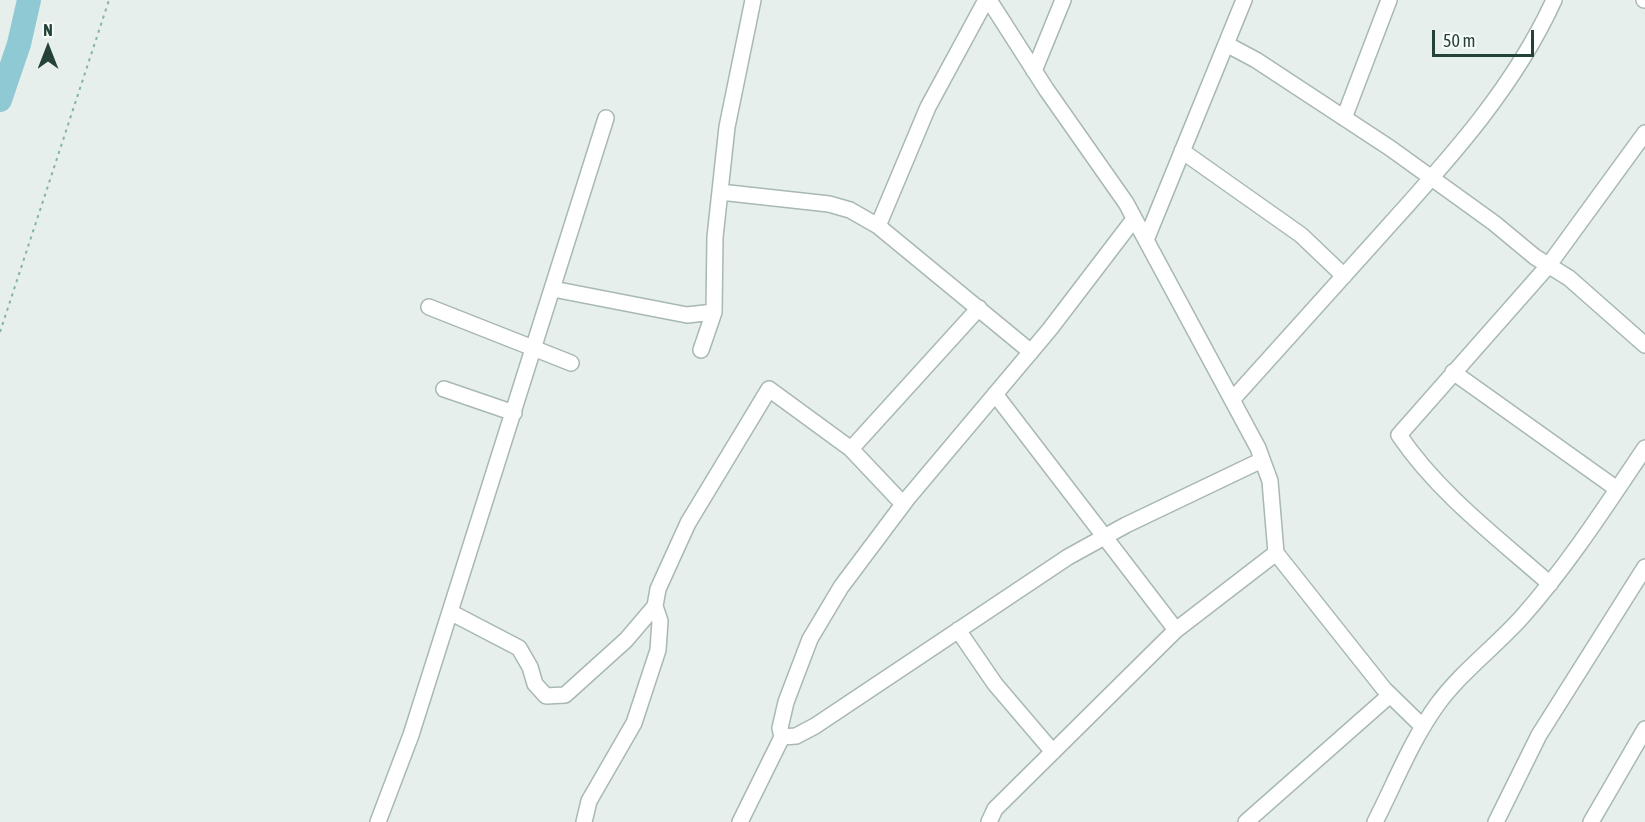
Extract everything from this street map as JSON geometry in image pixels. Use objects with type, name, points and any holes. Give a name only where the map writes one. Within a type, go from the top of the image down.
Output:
[{"type":"street","points":[[700,350],[714,312],[715,237],[727,128],[753,0]]},
{"type":"street","points":[[878,226],[928,107],[988,0],[1134,219],[1232,400],[1270,481],[1276,553],[1390,695],[1422,726]]},
{"type":"street","points":[[1034,71],[1063,0]]},
{"type":"street","points":[[1146,240],[1244,0]]},
{"type":"street","points":[[1344,118],[1389,0]]},
{"type":"street","points":[[1232,400],[1432,178],[1525,58],[1554,0]]},
{"type":"street","points":[[1226,44],[1256,60],[1432,178],[1548,266],[1569,278],[1645,345]]},
{"type":"street","points":[[378,822],[411,735],[606,118]]},
{"type":"street","points":[[1550,584],[1466,509],[1412,454],[1399,435],[1548,266],[1645,133]]},
{"type":"street","points":[[1182,151],[1301,235],[1344,276]]},
{"type":"street","points":[[720,192],[829,204],[850,210],[878,226],[1031,352]]},
{"type":"street","points":[[740,822],[782,736],[780,728],[786,702],[810,639],[841,586],[903,504],[1031,352],[1134,219]]},
{"type":"street","points":[[553,289],[687,315],[714,312]]},
{"type":"street","points":[[429,307],[571,363]]},
{"type":"street","points":[[851,449],[978,308]]},
{"type":"street","points":[[1453,372],[1617,489]]},
{"type":"street","points":[[444,389],[514,413]]},
{"type":"street","points":[[584,822],[589,801],[634,723],[652,671],[658,650],[660,621],[655,606],[657,589],[688,523],[769,389],[851,449],[903,504]]},
{"type":"street","points":[[995,394],[1176,630]]},
{"type":"street","points":[[1375,822],[1422,726],[1463,674],[1504,636],[1550,584],[1645,448]]},
{"type":"street","points":[[782,736],[796,736],[816,726],[1068,557],[1262,460]]},
{"type":"street","points":[[989,822],[995,809],[1176,630],[1276,553]]},
{"type":"street","points":[[1496,822],[1539,735],[1645,567]]},
{"type":"street","points":[[450,612],[519,648],[530,667],[535,684],[546,696],[564,695],[626,640],[655,606]]},
{"type":"street","points":[[958,630],[994,684],[1053,752]]},
{"type":"street","points":[[1246,822],[1390,695]]},
{"type":"street","points":[[1591,822],[1645,729]]},
{"type":"path","points":[[0,332],[109,0]]},
{"type":"waterway","points":[[0,100],[19,44],[29,0]]}]
